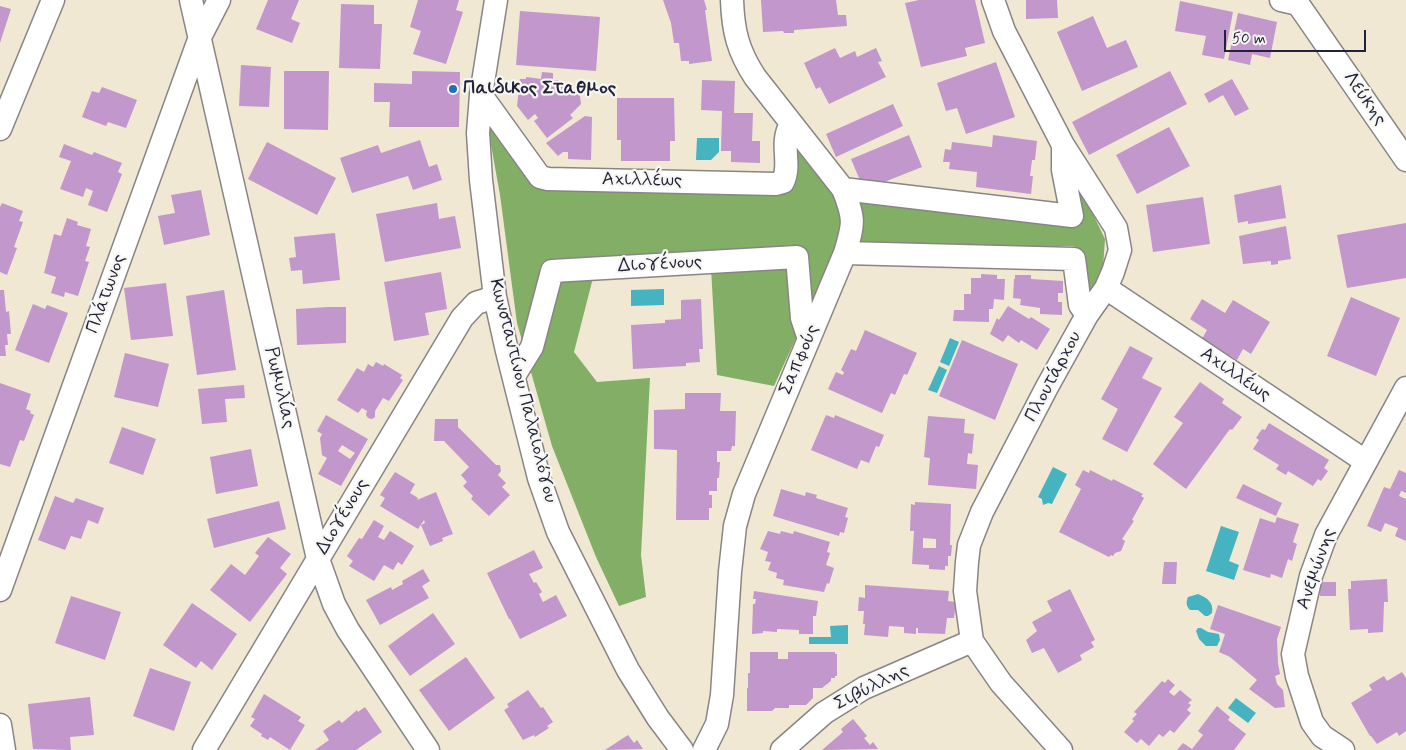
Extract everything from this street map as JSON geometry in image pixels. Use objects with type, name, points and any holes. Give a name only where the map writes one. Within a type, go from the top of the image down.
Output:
[{"type":"street","points":[[0,129],[53,0]]},
{"type":"street","name":"Ρωμυλίας","points":[[191,0],[318,559],[334,604],[348,630],[428,750]]},
{"type":"street","name":"Πλάτωνος","points":[[0,590],[200,38],[219,0]]},
{"type":"street","name":"Κωνσταντίνου Παλαιολόγου","points":[[496,0],[481,95],[478,133],[481,180],[495,297],[539,478],[558,532],[628,670],[658,718],[682,750]]},
{"type":"street","name":"Σαπφούς","points":[[704,750],[717,724],[722,695],[735,526],[744,494],[845,253],[852,227],[852,210],[843,189],[754,77],[744,59],[736,39],[732,0]]},
{"type":"street","name":"Πλουτάρχου","points":[[993,0],[1004,32],[1063,145],[1116,228],[1120,250],[1114,272],[1106,288],[1087,316],[1047,387],[982,512],[969,545],[965,591],[972,641],[1001,683],[1061,750]]},
{"type":"street","name":"Λεύκης","points":[[1294,1],[1406,160]]},
{"type":"street","name":"Αχιλλέως","points":[[481,95],[540,177],[548,179],[776,184],[784,182],[787,175],[786,133],[791,124]]},
{"type":"street","points":[[843,189],[1072,216],[1063,170],[1063,145]]},
{"type":"street","points":[[845,253],[1074,259],[1080,305],[1087,316]]},
{"type":"street","name":"Διογένους","points":[[514,376],[532,347],[552,271],[798,257],[802,318],[809,338]]},
{"type":"street","name":"Αχιλλέως","points":[[1106,288],[1365,461]]},
{"type":"street","name":"Διογένους","points":[[204,750],[462,318],[476,304],[495,297]]},
{"type":"street","name":"Ανεμώνης","points":[[1343,750],[1322,736],[1312,722],[1297,676],[1293,654],[1311,576],[1326,535],[1406,388]]},
{"type":"street","name":"Σιβύλλης","points":[[782,750],[824,713],[864,688],[972,641]]},
{"type":"street","points":[[0,724],[4,750]]},
{"type":"green space","points":[[495,125],[538,186],[553,191],[781,190],[792,138],[858,203],[949,208],[1079,221],[1078,183],[1105,239],[1103,268],[1089,297],[1074,246],[838,246],[774,386],[717,375],[710,250],[592,257],[594,274],[574,352],[597,382],[650,378],[641,555],[646,597],[619,606],[596,557],[552,446],[517,323],[500,195],[488,128]]},
{"type":"water","points":[[697,138],[719,138],[719,152],[711,160],[696,160]]},
{"type":"water","points":[[664,289],[664,305],[631,306],[631,290]]},
{"type":"water","points":[[950,338],[959,342],[949,366],[940,362]]},
{"type":"water","points":[[939,366],[947,370],[937,393],[928,390]]},
{"type":"water","points":[[1053,467],[1067,474],[1052,504],[1043,505],[1042,499],[1038,497]]},
{"type":"water","points":[[1221,526],[1239,532],[1229,561],[1239,565],[1234,580],[1206,571]]},
{"type":"water","points":[[1198,594],[1211,603],[1212,613],[1208,616],[1205,616],[1198,610],[1190,610],[1188,607],[1188,597]]},
{"type":"water","points":[[848,625],[848,644],[809,644],[809,637],[831,637],[830,626]]},
{"type":"water","points":[[1198,628],[1219,634],[1220,640],[1217,646],[1206,646],[1199,639],[1196,631]]},
{"type":"water","points":[[1236,698],[1256,713],[1248,723],[1228,708]]},
{"type":"building","points":[[268,0],[299,0],[291,19],[300,23],[292,43],[256,29]]},
{"type":"building","points":[[418,0],[459,0],[456,10],[463,12],[446,64],[413,54],[421,31],[410,27]]},
{"type":"building","points":[[663,0],[704,0],[707,10],[705,10],[712,61],[689,64],[689,61],[681,61],[679,43],[674,43],[671,23]]},
{"type":"building","points":[[761,0],[836,0],[838,15],[846,15],[847,26],[794,30],[794,33],[784,33],[783,31],[763,32]]},
{"type":"building","points":[[919,0],[975,0],[985,43],[965,48],[967,56],[921,67],[905,3]]},
{"type":"building","points":[[1026,0],[1057,0],[1058,18],[1026,19]]},
{"type":"building","points":[[1180,1],[1233,12],[1224,59],[1202,55],[1206,36],[1175,31]]},
{"type":"building","points":[[341,4],[374,5],[374,24],[382,24],[380,69],[339,68]]},
{"type":"building","points":[[0,6],[11,9],[0,43]]},
{"type":"building","points":[[520,11],[600,17],[596,71],[516,65]]},
{"type":"building","points":[[1238,13],[1277,22],[1270,58],[1252,54],[1250,65],[1228,60]]},
{"type":"building","points":[[1093,16],[1107,48],[1126,40],[1138,67],[1082,91],[1057,32]]},
{"type":"building","points":[[835,48],[840,58],[855,51],[857,57],[876,48],[882,61],[878,62],[886,77],[829,104],[820,87],[816,89],[804,63]]},
{"type":"building","points":[[996,62],[1015,117],[966,134],[957,108],[946,111],[937,83]]},
{"type":"building","points":[[241,65],[271,67],[269,107],[239,106]]},
{"type":"building","points":[[284,71],[329,71],[328,130],[284,129]]},
{"type":"building","points":[[412,71],[460,72],[459,127],[389,127],[390,102],[374,102],[374,83],[412,84]]},
{"type":"building","points":[[1170,71],[1187,104],[1089,155],[1072,122]]},
{"type":"building","points":[[542,72],[553,73],[553,80],[558,80],[564,88],[575,90],[580,96],[581,104],[570,115],[573,118],[547,138],[534,121],[538,118],[535,114],[528,120],[517,106],[520,79],[526,79],[526,77],[541,79]]},
{"type":"building","points":[[1232,79],[1249,109],[1235,116],[1223,95],[1209,103],[1204,94]]},
{"type":"building","points":[[702,80],[735,81],[734,113],[753,113],[752,141],[760,141],[760,163],[731,162],[731,151],[721,151],[722,111],[701,110]]},
{"type":"building","points":[[102,87],[137,100],[126,128],[108,122],[106,126],[82,117],[92,91],[99,93]]},
{"type":"building","points":[[617,98],[674,98],[675,141],[670,141],[670,161],[621,161],[621,140],[617,140]]},
{"type":"building","points":[[893,104],[903,126],[836,157],[826,134]]},
{"type":"building","points":[[585,116],[592,117],[591,160],[568,159],[568,152],[563,152],[558,156],[546,143]]},
{"type":"building","points":[[1169,127],[1190,166],[1137,194],[1116,155]]},
{"type":"building","points":[[909,135],[922,167],[864,190],[851,159]]},
{"type":"building","points":[[993,135],[1037,141],[1035,160],[1032,160],[1030,176],[1033,176],[1031,194],[976,187],[977,172],[949,169],[950,162],[943,162],[945,149],[951,150],[952,142],[992,147]]},
{"type":"building","points":[[420,140],[429,167],[437,164],[442,180],[413,190],[408,176],[352,193],[340,158],[378,145],[381,153]]},
{"type":"building","points":[[267,142],[336,178],[317,215],[248,179]]},
{"type":"building","points":[[64,144],[92,155],[94,152],[122,163],[118,172],[122,174],[107,212],[88,205],[93,191],[86,188],[83,197],[60,189],[71,161],[59,157]]},
{"type":"building","points":[[1281,185],[1286,218],[1248,224],[1248,221],[1238,223],[1234,195]]},
{"type":"building","points":[[201,190],[210,235],[164,245],[158,216],[175,213],[171,195]]},
{"type":"building","points":[[1203,197],[1210,244],[1153,252],[1146,205]]},
{"type":"building","points":[[2,203],[23,211],[19,221],[23,222],[14,247],[17,248],[7,275],[0,272],[0,207]]},
{"type":"building","points":[[437,203],[439,219],[455,216],[461,248],[385,262],[376,214]]},
{"type":"building","points":[[67,218],[78,222],[77,225],[91,229],[86,246],[90,247],[85,261],[89,262],[78,296],[65,292],[64,297],[51,293],[56,277],[44,273],[54,234],[61,236]]},
{"type":"building","points":[[1406,223],[1406,278],[1347,288],[1337,235]]},
{"type":"building","points":[[1286,226],[1291,259],[1278,261],[1278,264],[1271,265],[1271,261],[1243,264],[1239,236]]},
{"type":"building","points":[[335,233],[340,280],[303,284],[302,270],[291,271],[289,258],[296,257],[294,237]]},
{"type":"building","points":[[441,272],[447,309],[425,313],[429,335],[394,341],[384,282]]},
{"type":"building","points":[[981,274],[997,275],[997,279],[1005,279],[1004,300],[994,299],[993,309],[989,309],[989,322],[953,321],[954,310],[964,310],[964,294],[971,294],[971,278],[981,278]]},
{"type":"building","points":[[1015,275],[1031,275],[1031,279],[1063,281],[1063,293],[1058,293],[1058,302],[1062,302],[1062,315],[1040,314],[1040,308],[1020,305],[1021,299],[1013,298]]},
{"type":"building","points":[[166,283],[173,336],[131,340],[124,288]]},
{"type":"building","points":[[0,290],[4,290],[6,312],[9,311],[11,334],[7,334],[6,356],[0,356]]},
{"type":"building","points":[[224,290],[236,370],[197,375],[186,296]]},
{"type":"building","points":[[1351,297],[1400,318],[1376,376],[1327,356]]},
{"type":"building","points":[[701,299],[703,349],[699,349],[700,362],[686,363],[686,366],[633,369],[631,325],[665,323],[665,320],[681,319],[681,300]]},
{"type":"building","points":[[1202,299],[1225,313],[1233,300],[1270,322],[1251,354],[1243,349],[1237,360],[1202,339],[1207,330],[1190,319]]},
{"type":"building","points":[[33,304],[45,309],[47,305],[68,313],[49,363],[15,350]]},
{"type":"building","points":[[1008,306],[1050,329],[1037,350],[1021,340],[1019,343],[1008,335],[1003,342],[990,334],[997,318],[999,320]]},
{"type":"building","points":[[346,307],[346,343],[297,345],[296,309]]},
{"type":"building","points":[[865,330],[917,353],[907,375],[904,374],[895,395],[891,393],[882,413],[828,389],[836,372],[843,375],[844,372],[841,370],[851,349],[856,351]]},
{"type":"building","points":[[962,340],[1018,364],[995,420],[939,396]]},
{"type":"building","points":[[1130,346],[1153,358],[1142,378],[1162,388],[1127,452],[1102,439],[1118,409],[1101,399]]},
{"type":"building","points":[[125,353],[169,364],[158,407],[114,397]]},
{"type":"building","points":[[376,362],[383,366],[384,364],[402,375],[400,378],[403,380],[389,401],[383,398],[375,411],[375,417],[372,419],[368,418],[366,415],[367,411],[362,408],[358,413],[337,400],[357,368],[364,372],[368,364],[373,367]]},
{"type":"building","points":[[1200,382],[1224,399],[1222,403],[1242,417],[1232,430],[1230,429],[1186,489],[1153,464],[1183,423],[1174,417]]},
{"type":"building","points":[[0,383],[31,394],[26,409],[34,415],[24,441],[20,440],[10,467],[0,464]]},
{"type":"building","points":[[244,385],[245,398],[225,399],[227,422],[202,424],[198,389]]},
{"type":"building","points":[[685,393],[721,393],[720,411],[736,411],[735,446],[732,446],[731,451],[717,451],[717,462],[720,462],[719,478],[717,478],[717,491],[709,491],[709,495],[712,495],[712,508],[709,508],[709,520],[676,520],[677,450],[654,449],[654,410],[685,409]]},
{"type":"building","points":[[326,415],[368,439],[341,486],[318,474],[327,458],[322,455],[320,438],[322,434],[317,431]],"holes":[[[342,445],[355,453],[350,459],[338,451]]]},
{"type":"building","points":[[826,415],[834,418],[835,415],[884,435],[879,447],[876,446],[869,463],[861,460],[857,469],[811,450]]},
{"type":"building","points":[[928,416],[965,419],[964,433],[974,434],[972,454],[968,453],[967,464],[978,465],[976,489],[928,485],[930,458],[924,457]]},
{"type":"building","points":[[435,419],[458,419],[458,427],[496,465],[500,465],[501,471],[498,475],[506,483],[502,487],[510,495],[489,516],[471,499],[473,496],[463,486],[467,482],[461,475],[469,467],[444,441],[434,441]]},
{"type":"building","points":[[1269,423],[1329,460],[1324,468],[1328,471],[1321,481],[1318,479],[1313,486],[1288,471],[1286,475],[1276,469],[1279,465],[1253,449],[1259,440],[1256,438],[1262,429],[1265,430]]},
{"type":"building","points":[[122,427],[156,439],[143,475],[109,463]]},
{"type":"building","points":[[251,449],[258,486],[216,494],[210,457]]},
{"type":"building","points":[[1083,470],[1089,473],[1090,470],[1112,481],[1113,479],[1143,494],[1141,496],[1144,498],[1132,520],[1134,521],[1122,539],[1125,541],[1121,551],[1113,556],[1109,557],[1059,532],[1081,489],[1075,485]]},
{"type":"building","points":[[1399,470],[1406,473],[1406,493],[1401,491],[1399,496],[1406,499],[1406,541],[1395,536],[1398,528],[1385,523],[1381,532],[1367,526],[1384,487],[1390,489]]},
{"type":"building","points":[[395,472],[415,484],[410,493],[418,498],[417,500],[436,492],[453,534],[442,538],[443,541],[430,546],[421,525],[425,523],[424,520],[418,529],[380,506],[385,498],[380,495]]},
{"type":"building","points":[[1243,484],[1282,503],[1276,516],[1236,498]]},
{"type":"building","points":[[781,489],[805,496],[806,492],[817,495],[816,498],[848,508],[845,517],[848,518],[844,533],[840,532],[839,536],[773,516]]},
{"type":"building","points":[[55,496],[73,503],[76,498],[104,508],[98,524],[88,520],[81,539],[71,536],[65,550],[38,540]]},
{"type":"building","points":[[279,501],[286,529],[214,548],[207,519]]},
{"type":"building","points":[[915,502],[951,504],[951,556],[948,556],[948,566],[945,566],[945,570],[929,569],[929,565],[912,564],[914,531],[910,531],[911,504],[915,505]],"holes":[[[923,538],[936,539],[936,548],[923,548]]]},
{"type":"building","points":[[1277,517],[1299,524],[1293,542],[1297,544],[1292,561],[1288,559],[1282,578],[1271,574],[1270,578],[1243,570],[1260,518],[1275,523]]},
{"type":"building","points":[[374,520],[384,526],[378,537],[384,540],[390,531],[414,546],[402,565],[398,562],[393,570],[384,565],[374,581],[349,566],[353,561],[347,556],[359,538],[362,539]]},
{"type":"building","points":[[768,531],[780,534],[781,531],[793,534],[794,531],[830,542],[827,552],[830,553],[826,565],[834,568],[829,584],[827,583],[824,592],[783,585],[784,580],[776,578],[777,573],[768,570],[771,562],[765,561],[768,552],[760,549]]},
{"type":"building","points":[[268,537],[291,554],[280,568],[287,574],[250,622],[210,590],[231,564],[245,575],[259,556],[255,553]]},
{"type":"building","points":[[534,550],[543,568],[529,574],[542,592],[539,594],[543,602],[556,595],[567,616],[520,639],[487,573]]},
{"type":"building","points":[[1164,562],[1177,562],[1176,584],[1162,584]]},
{"type":"building","points":[[423,569],[430,581],[422,586],[429,598],[380,625],[366,600],[391,587],[392,590],[403,584],[402,581]]},
{"type":"building","points":[[1387,579],[1388,602],[1384,602],[1383,632],[1368,633],[1368,629],[1350,630],[1348,589],[1351,589],[1351,581]]},
{"type":"building","points":[[1320,582],[1336,582],[1336,596],[1320,596]]},
{"type":"building","points":[[865,585],[949,591],[948,601],[956,602],[954,618],[947,618],[945,634],[918,633],[918,628],[916,628],[916,634],[904,633],[904,627],[889,626],[888,637],[864,635],[864,611],[858,611],[859,597],[865,598]]},
{"type":"building","points":[[1070,589],[1095,640],[1091,642],[1094,647],[1080,655],[1082,660],[1058,673],[1044,648],[1032,653],[1026,640],[1037,631],[1032,622],[1052,611],[1047,601]]},
{"type":"building","points":[[754,591],[818,601],[816,616],[813,616],[813,634],[799,634],[799,630],[777,629],[777,632],[763,631],[763,633],[752,634],[753,604],[755,604],[756,599],[753,599]]},
{"type":"building","points":[[71,596],[121,612],[105,660],[55,643]]},
{"type":"building","points":[[192,603],[237,634],[212,670],[201,661],[196,668],[163,645]]},
{"type":"building","points":[[1218,605],[1281,627],[1277,639],[1280,674],[1275,676],[1277,684],[1283,690],[1285,707],[1275,708],[1249,689],[1257,680],[1230,657],[1219,652],[1225,634],[1210,629]]},
{"type":"building","points":[[433,613],[455,644],[410,676],[388,646]]},
{"type":"building","points":[[750,652],[778,652],[778,659],[788,659],[788,652],[835,652],[837,654],[837,676],[831,678],[831,681],[822,688],[813,688],[813,698],[806,705],[789,705],[789,708],[775,708],[772,711],[747,711]]},
{"type":"building","points":[[466,657],[495,698],[449,731],[419,690]]},
{"type":"building","points":[[150,668],[191,682],[174,731],[133,716]]},
{"type":"building","points":[[1402,672],[1406,678],[1406,731],[1399,736],[1397,732],[1377,744],[1370,736],[1351,703],[1372,690],[1369,685],[1384,676],[1387,681]]},
{"type":"building","points":[[1168,679],[1175,685],[1169,692],[1174,696],[1180,690],[1192,700],[1188,703],[1191,705],[1187,710],[1191,713],[1174,733],[1170,730],[1163,737],[1159,734],[1149,746],[1141,739],[1137,743],[1124,732],[1134,721],[1132,719],[1137,714],[1134,712],[1162,681],[1165,683]]},
{"type":"building","points":[[528,690],[553,722],[547,726],[549,728],[535,737],[534,735],[523,740],[504,710],[509,707],[507,704]]},
{"type":"building","points":[[264,694],[301,717],[298,721],[305,725],[290,750],[270,737],[268,740],[261,736],[262,734],[250,726],[255,719],[251,717]]},
{"type":"building","points":[[90,697],[94,735],[70,737],[71,750],[33,749],[28,704]]},
{"type":"building","points":[[1217,706],[1230,717],[1228,720],[1246,734],[1234,750],[1177,750],[1183,743],[1192,749],[1203,735],[1198,731]]},
{"type":"building","points":[[365,707],[382,732],[356,750],[315,750],[329,740],[323,731],[339,720],[342,723],[357,710],[358,712]]},
{"type":"building","points":[[853,719],[867,736],[864,738],[870,745],[873,742],[878,749],[822,750],[843,732],[841,729]]},
{"type":"building","points":[[628,735],[634,743],[637,740],[643,749],[605,750]]},
{"type":"place","name":"Παιδικος Σταθμος","points":[[453,89]]}]
